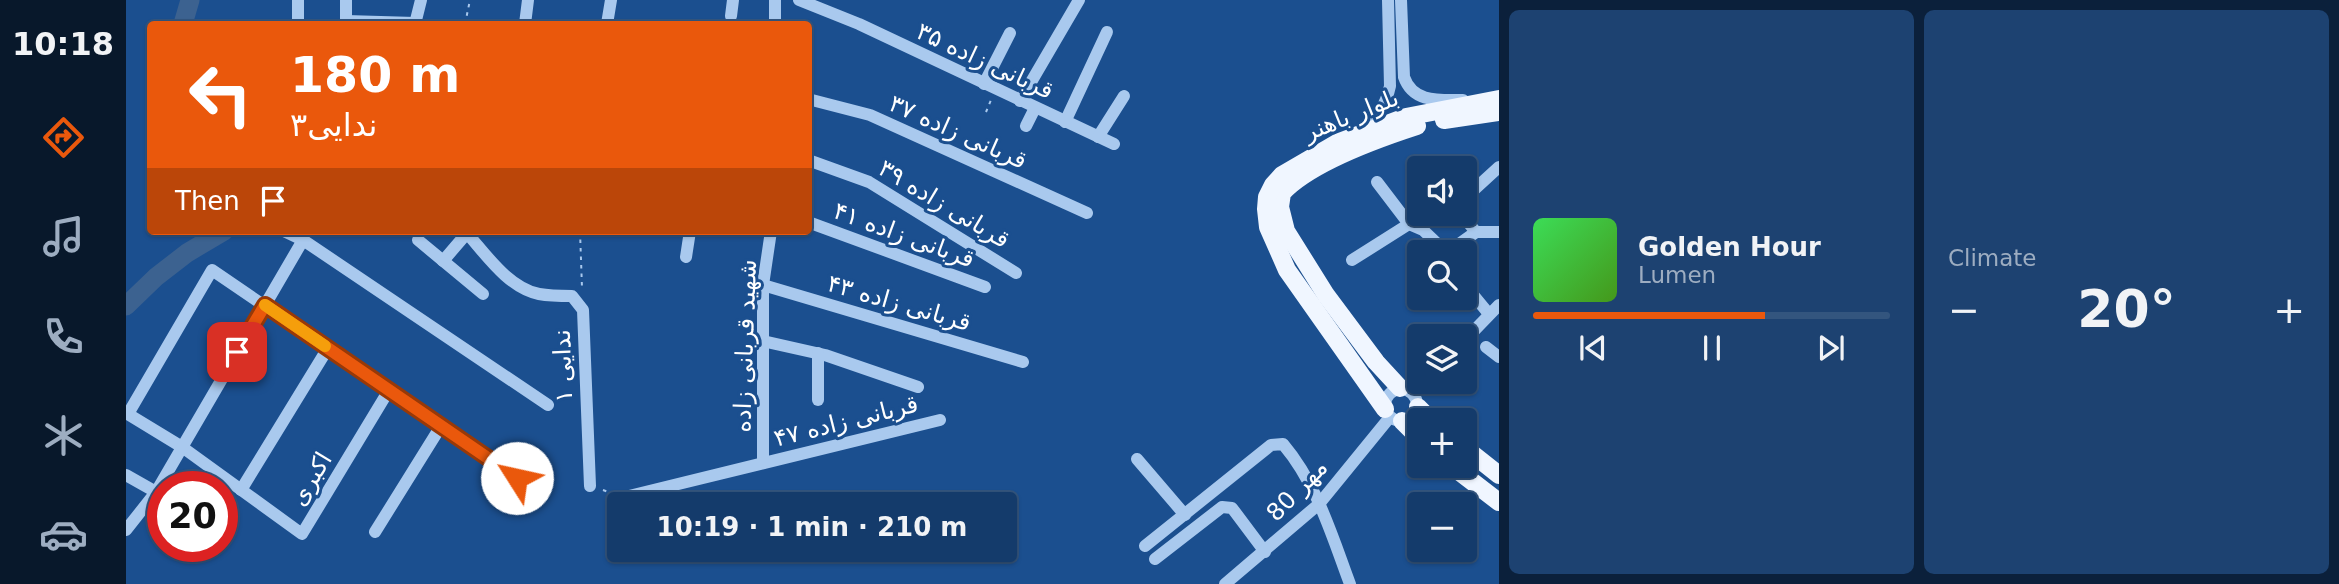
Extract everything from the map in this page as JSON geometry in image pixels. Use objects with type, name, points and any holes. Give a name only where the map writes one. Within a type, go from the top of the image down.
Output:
[{"type":"main road","name":"بلوار باهنر","points":[[1276,225],[1266,209],[1267,197],[1273,185],[1282,175],[1327,148],[1406,117],[1492,100]]},
{"type":"main road","name":"بلوار باهنر","points":[[1276,225],[1282,193],[1299,178],[1338,158],[1382,137],[1431,122],[1499,112]]},
{"type":"main road","points":[[1276,225],[1286,231],[1326,295],[1376,362],[1420,408]]},
{"type":"main road","points":[[1276,225],[1287,270],[1392,415],[1407,428]]},
{"type":"main road","points":[[1477,458],[1499,475]]},
{"type":"main road","points":[[1468,478],[1499,502]]},
{"type":"street","points":[[298,0],[298,21]]},
{"type":"street","points":[[346,0],[346,21]]},
{"type":"street","points":[[416,21],[421,0]]},
{"type":"street","points":[[525,21],[528,0]]},
{"type":"street","points":[[608,21],[611,0]]},
{"type":"street","points":[[732,16],[733,0]]},
{"type":"street","points":[[775,0],[775,21]]},
{"type":"street","name":"قربانی زاده ۳۵","points":[[799,0],[827,6],[990,87],[1114,144]]},
{"type":"street","points":[[1020,101],[1079,0]]},
{"type":"street","points":[[1359,134],[1378,115],[1388,97],[1388,0]]},
{"type":"street","points":[[1401,0],[1404,77],[1413,93],[1425,98],[1492,100]]},
{"type":"street","points":[[1065,122],[1107,32]]},
{"type":"street","points":[[990,87],[1010,33]]},
{"type":"street","points":[[1098,137],[1124,96]]},
{"type":"street","name":"قربانی زاده ۳۷","points":[[812,100],[870,115],[1087,213]]},
{"type":"street","points":[[1026,126],[1035,108]]},
{"type":"street","name":"قربانی زاده ۳۹","points":[[812,161],[869,182],[1016,273]]},
{"type":"street","points":[[1477,187],[1499,167]]},
{"type":"street","points":[[1377,182],[1407,221]]},
{"type":"street","name":"قربانی زاده ۴۱","points":[[812,223],[985,287]]},
{"type":"street","points":[[1352,260],[1407,225]]},
{"type":"street","points":[[1414,226],[1434,240]]},
{"type":"street","points":[[1471,226],[1476,232]]},
{"type":"street","points":[[1464,240],[1476,232],[1499,232]]},
{"type":"street","points":[[168,471],[303,235],[548,405]]},
{"type":"street","points":[[443,261],[464,235]]},
{"type":"street","name":"ندایی ۱","points":[[469,235],[517,285],[537,294],[572,296],[583,310],[590,486]]},
{"type":"street","points":[[686,257],[689,235]]},
{"type":"street","name":"شهید قربانی زاده","points":[[763,463],[763,285],[770,235]]},
{"type":"street","points":[[418,240],[483,294]]},
{"type":"street","points":[[127,413],[212,270],[517,478]]},
{"type":"street","name":"قربانی زاده ۴۳","points":[[763,285],[1023,362]]},
{"type":"street","points":[[1477,295],[1494,310],[1477,328]]},
{"type":"street","points":[[763,341],[818,353],[918,387]]},
{"type":"street","points":[[1486,347],[1499,357]]},
{"type":"street","points":[[241,490],[328,348]]},
{"type":"street","points":[[818,353],[818,400]]},
{"type":"street","name":"اکبری","points":[[127,413],[182,447],[302,534],[389,390]]},
{"type":"street","points":[[1388,395],[1410,396],[1412,417],[1392,415],[1388,395]]},
{"type":"street","name":"مهر 80","points":[[1225,584],[1319,504],[1392,415]]},
{"type":"street","name":"قربانی زاده ۴۷","points":[[645,492],[940,420]]},
{"type":"street","points":[[375,531],[441,426]]},
{"type":"street","points":[[1145,546],[1272,446],[1283,444],[1298,462],[1319,504],[1350,584]]},
{"type":"street","points":[[1137,458],[1185,515]]},
{"type":"street","points":[[126,475],[147,487]]},
{"type":"street","points":[[126,530],[147,503]]},
{"type":"street","points":[[1155,559],[1222,507],[1232,508],[1265,552]]},
{"type":"path","points":[[466,21],[470,0]]},
{"type":"path","points":[[963,74],[980,45]]},
{"type":"path","points":[[986,112],[990,87]]},
{"type":"path","points":[[580,235],[583,310]]},
{"type":"path","points":[[590,486],[609,492]]},
{"type":"waterway","points":[[184,21],[190,0]]},
{"type":"waterway","points":[[126,306],[156,277],[187,253],[217,235]]},
{"type":"slow traffic","points":[[265,305],[325,346]]},
{"type":"route","points":[[237,352],[265,305],[517,478]]}]
